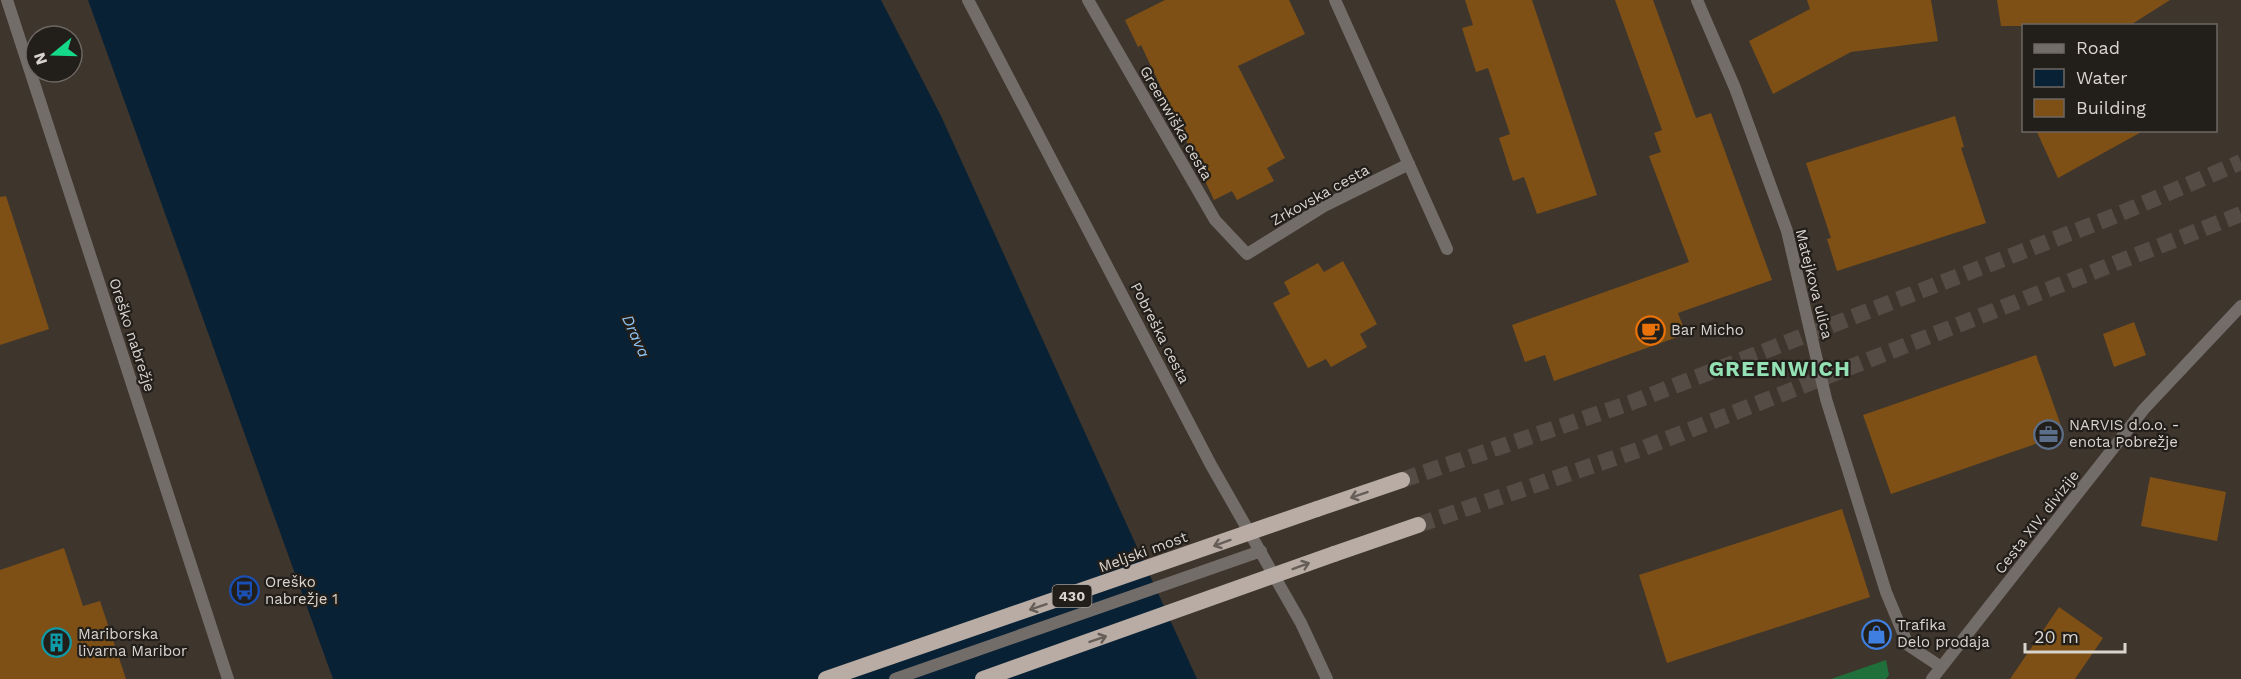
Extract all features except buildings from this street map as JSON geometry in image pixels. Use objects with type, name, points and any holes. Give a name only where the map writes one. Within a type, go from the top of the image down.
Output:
[{"type":"highway","name":"Meljski most","points":[[826,679],[1402,480]]},
{"type":"highway","points":[[983,679],[1418,525]]},
{"type":"street","name":"Oreško nabrežje","points":[[7,0],[228,679]]},
{"type":"street","name":"Pobreška cesta","points":[[968,0],[1211,465],[1261,551],[1327,679]]},
{"type":"street","name":"Greenwiška cesta","points":[[1088,0],[1215,220],[1247,254]]},
{"type":"street","points":[[1335,0],[1447,249]]},
{"type":"street","name":"Matejkova ulica","points":[[1697,0],[1735,88],[1786,231],[1826,399],[1886,592],[1908,645],[1941,667]]},
{"type":"street","name":"Zrkovska cesta","points":[[1247,254],[1326,206],[1409,164]]},
{"type":"street","name":"Cesta XIV. divizije","points":[[1932,679],[2144,409],[2241,306]]},
{"type":"street","points":[[895,679],[1261,551]]},
{"type":"green space","points":[[1886,660],[1889,675],[1886,679],[1831,679]]},
{"type":"water","name":"Drava","points":[[88,0],[881,0],[941,116],[1197,679],[333,679]]},
{"type":"tunnel","points":[[1402,480],[1630,403],[2112,217],[2241,162]]},
{"type":"tunnel","points":[[1418,525],[1644,448],[2241,214]]},
{"type":"place","name":"Bar Micho","points":[[1650,330]]},
{"type":"place","name":"NARVIS d.o.o. - enota Pobrežje","points":[[2048,434]]},
{"type":"place","name":"Oreško nabrežje 1","points":[[244,591]]},
{"type":"place","name":"Trafika Delo prodaja","points":[[1876,634]]},
{"type":"place","name":"Mariborska livarna Maribor","points":[[57,643]]},
{"type":"district","name":"GREENWICH","points":[[1780,368]]}]
